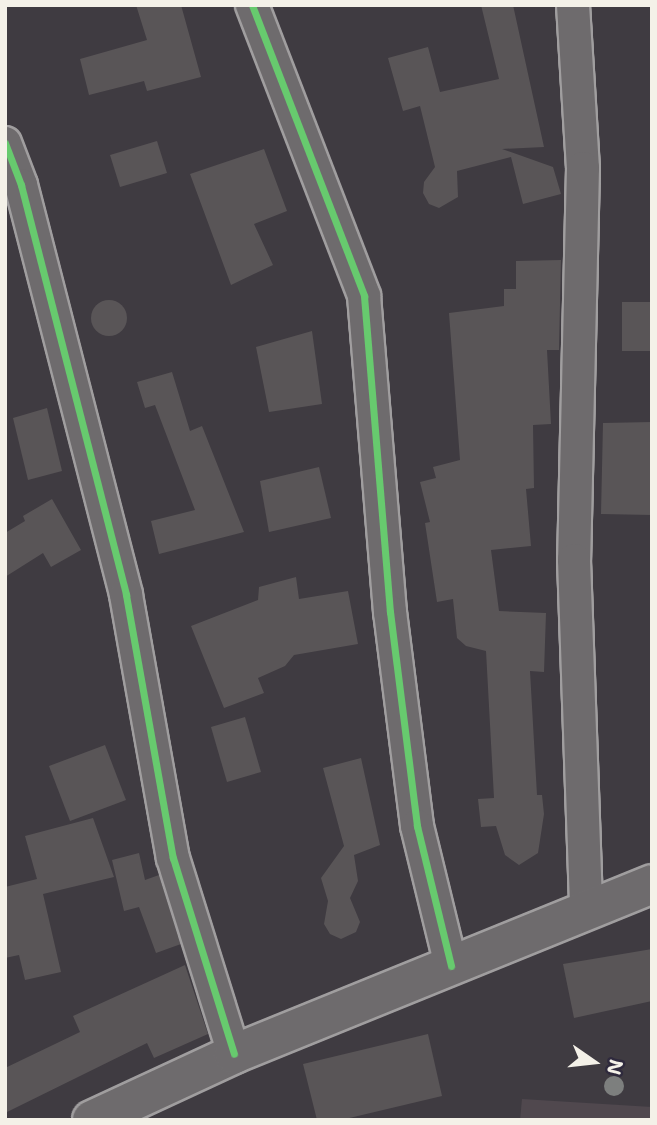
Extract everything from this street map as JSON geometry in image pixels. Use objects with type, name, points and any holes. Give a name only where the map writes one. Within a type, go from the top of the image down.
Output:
[{"type":"main road","points":[[92,1120],[234,1054],[652,884]]},
{"type":"street","points":[[252,5],[364,296],[390,612],[416,826],[451,966]]},
{"type":"street","points":[[573,5],[583,168],[574,561],[586,909]]},
{"type":"street","points":[[5,143],[21,186],[126,596],[173,858],[234,1054]]},
{"type":"shaded area","points":[[522,1099],[652,1107],[652,1120],[520,1120]]},
{"type":"building","points":[[136,5],[181,5],[201,77],[147,91],[144,81],[89,95],[80,59],[147,40]]},
{"type":"building","points":[[481,5],[513,5],[544,147],[502,149],[553,167],[561,194],[523,204],[511,157],[457,171],[458,197],[439,208],[429,204],[423,193],[424,182],[435,167],[420,106],[403,111],[388,58],[428,47],[440,92],[499,79]]},
{"type":"building","points":[[157,141],[167,173],[120,187],[110,155]]},
{"type":"building","points":[[264,149],[287,211],[254,224],[273,265],[231,285],[190,174]]},
{"type":"building","points":[[561,260],[559,350],[547,350],[551,424],[533,425],[534,488],[526,489],[531,546],[491,550],[499,611],[546,613],[544,672],[530,671],[537,795],[542,795],[544,814],[538,853],[519,865],[505,855],[496,826],[481,827],[478,799],[494,798],[486,651],[466,646],[457,638],[453,599],[437,602],[425,523],[430,522],[420,482],[436,478],[433,467],[460,460],[449,313],[504,306],[504,289],[516,289],[516,261]]},
{"type":"building","points":[[109,300],[122,305],[127,318],[122,331],[109,336],[96,331],[91,318],[96,305]]},
{"type":"building","points":[[622,302],[652,302],[652,351],[622,351]]},
{"type":"building","points":[[312,331],[322,404],[269,412],[256,347]]},
{"type":"building","points":[[172,372],[190,431],[202,426],[244,532],[159,554],[151,521],[195,510],[155,405],[145,408],[137,382]]},
{"type":"building","points":[[47,408],[62,471],[28,480],[13,418]]},
{"type":"building","points":[[652,422],[652,515],[601,514],[603,423]]},
{"type":"building","points":[[319,467],[331,518],[269,532],[260,481]]},
{"type":"building","points":[[52,499],[81,550],[51,567],[43,553],[5,577],[5,533],[25,521],[23,516]]},
{"type":"building","points":[[296,577],[299,599],[348,591],[358,644],[294,655],[285,666],[258,678],[264,693],[224,708],[191,626],[258,600],[259,587]]},
{"type":"building","points":[[245,717],[261,772],[227,782],[211,727]]},
{"type":"building","points":[[105,745],[126,800],[70,821],[49,766]]},
{"type":"building","points":[[361,758],[380,845],[354,855],[358,881],[350,898],[360,922],[356,932],[341,939],[330,934],[324,924],[328,901],[321,878],[344,846],[323,768]]},
{"type":"building","points":[[93,818],[114,877],[43,894],[61,972],[25,980],[19,955],[5,958],[5,887],[37,879],[25,836]]},
{"type":"building","points":[[139,853],[145,880],[159,875],[181,944],[156,953],[139,907],[124,911],[112,860]]},
{"type":"building","points":[[652,949],[652,1001],[574,1018],[563,964]]},
{"type":"building","points":[[185,965],[208,1034],[154,1058],[147,1043],[5,1113],[5,1068],[80,1032],[73,1016]]},
{"type":"building","points":[[428,1034],[442,1096],[341,1120],[317,1120],[303,1064]]},
{"type":"cycle path","points":[[252,5],[364,296],[390,612],[417,826],[451,966]]},
{"type":"cycle path","points":[[5,143],[21,185],[126,595],[173,858],[234,1054]]}]
